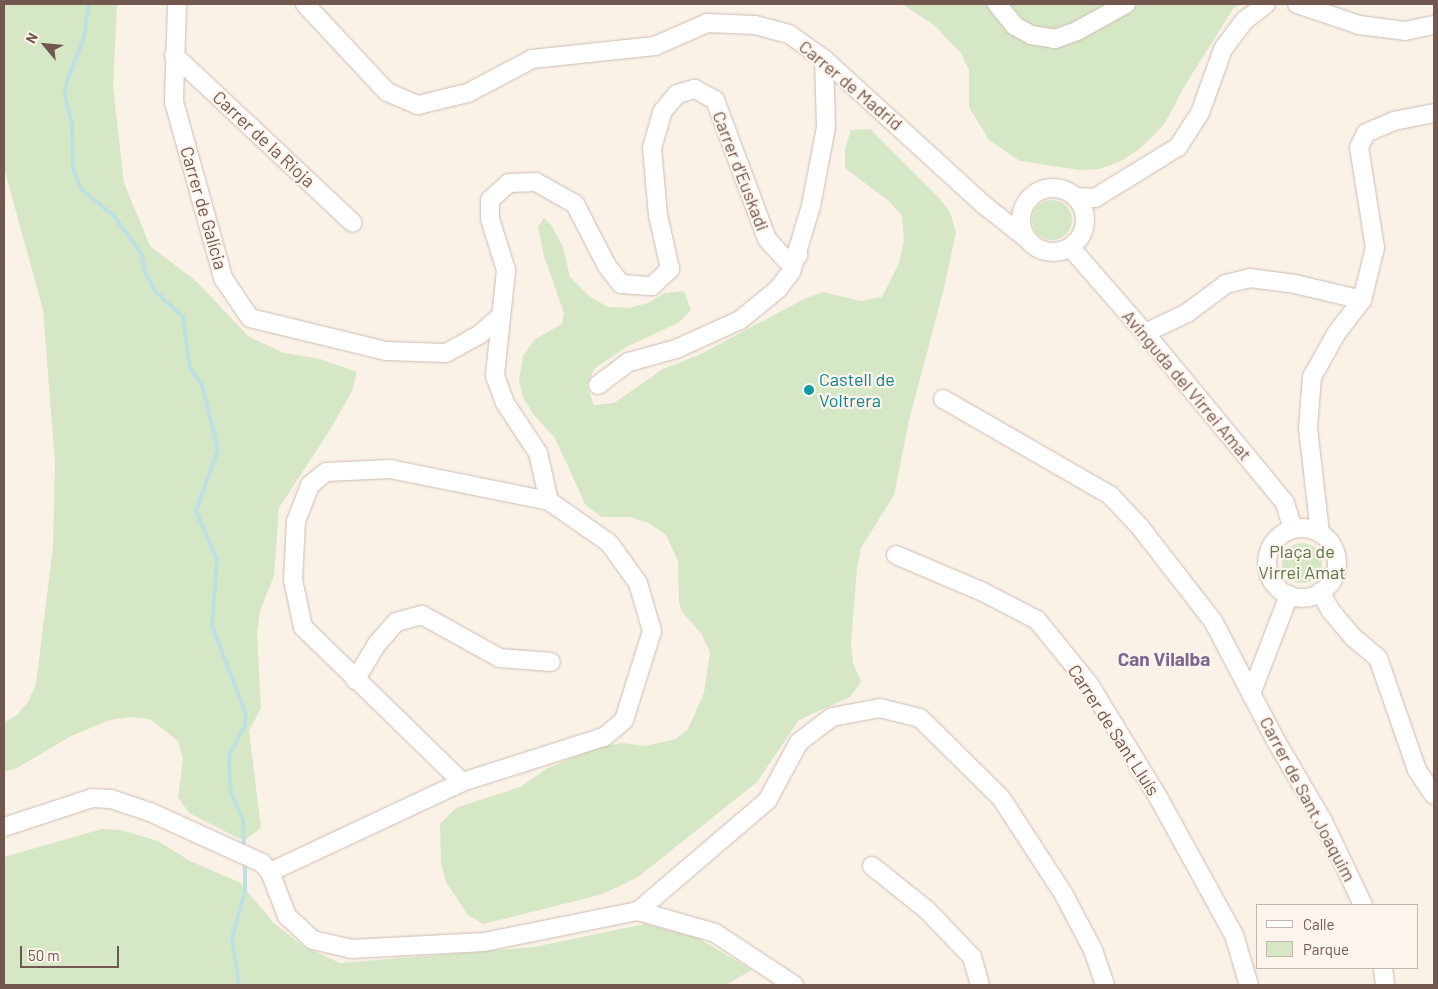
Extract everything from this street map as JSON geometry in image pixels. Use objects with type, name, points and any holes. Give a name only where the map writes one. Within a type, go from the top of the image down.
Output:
[{"type":"street","name":"Carrer de Galícia","points":[[177,4],[174,102],[223,278],[250,318],[386,351],[446,353],[480,334],[501,316]]},
{"type":"street","name":"Carrer de Madrid","points":[[305,4],[387,92],[418,105],[468,93],[532,59],[655,46],[707,23],[755,25],[789,34],[824,59],[984,205],[1026,238]]},
{"type":"street","points":[[997,4],[1015,26],[1031,35],[1055,39],[1077,31],[1126,4]]},
{"type":"street","points":[[1076,197],[1085,214],[1085,224],[1077,241],[1070,248],[1051,252],[1042,250],[1026,238],[1021,218],[1029,199],[1047,188],[1057,188],[1076,197],[1095,198],[1178,147],[1200,114],[1223,48],[1245,20],[1266,4]]},
{"type":"street","points":[[1298,4],[1359,25],[1405,31],[1434,24]]},
{"type":"street","name":"Carrer de la Rioja","points":[[174,55],[353,223]]},
{"type":"street","points":[[598,385],[629,362],[676,349],[740,320],[778,289],[798,256],[826,127],[824,59]]},
{"type":"street","name":"Carrer d'Euskadi","points":[[548,501],[538,453],[505,403],[496,375],[506,270],[490,220],[490,200],[509,183],[536,182],[575,204],[607,266],[621,284],[652,286],[670,269],[658,216],[652,148],[662,112],[677,94],[695,89],[715,100],[767,239],[784,259],[798,256]]},
{"type":"street","points":[[1320,533],[1293,529],[1275,540],[1267,560],[1272,581],[1289,595],[1305,597],[1320,592],[1332,580],[1337,563],[1335,551],[1320,533],[1308,428],[1312,377],[1336,334],[1362,300],[1375,248],[1359,147],[1366,133],[1394,121],[1434,113]]},
{"type":"street","name":"Avinguda del Virrei Amat","points":[[1070,248],[1145,332],[1285,503],[1293,529]]},
{"type":"street","points":[[1145,332],[1187,313],[1226,284],[1250,278],[1295,284],[1362,300]]},
{"type":"street","name":"Carrer de Sant Joaquim","points":[[943,399],[1110,495],[1140,527],[1213,621],[1251,694],[1323,821],[1363,904]]},
{"type":"street","points":[[270,872],[462,782],[604,737],[624,720],[652,631],[638,582],[608,544],[548,501],[390,469],[326,472],[310,486],[296,521],[293,580],[303,627],[355,680],[462,782]]},
{"type":"street","name":"Carrer de Sant Lluís","points":[[896,555],[982,592],[1037,620],[1089,684],[1158,798],[1234,936],[1249,985]]},
{"type":"street","points":[[1320,592],[1331,612],[1354,638],[1378,658],[1417,770],[1434,795]]},
{"type":"street","points":[[1251,694],[1289,595]]},
{"type":"street","points":[[355,680],[377,644],[396,622],[422,615],[500,658],[550,662]]},
{"type":"street","points":[[638,911],[768,801],[799,742],[832,717],[880,708],[920,718],[1001,798],[1063,894],[1093,950],[1105,985]]},
{"type":"street","points":[[4,827],[92,798],[111,799],[150,812],[245,855],[270,872],[287,916],[313,940],[351,949],[484,942],[638,911],[715,933],[794,985]]},
{"type":"street","points":[[872,866],[927,910],[972,957],[980,985]]},
{"type":"street","points":[[1383,969],[1385,985]]},
{"type":"green space","points":[[4,4],[117,4],[113,87],[124,183],[150,246],[196,281],[249,337],[284,353],[320,359],[357,372],[352,391],[333,425],[279,508],[274,576],[260,611],[257,633],[261,708],[249,731],[261,828],[244,841],[189,813],[178,797],[183,759],[178,741],[150,719],[130,717],[110,720],[71,736],[17,768],[4,772],[4,722],[16,716],[28,702],[36,684],[53,547],[55,463],[43,310],[4,168]]},
{"type":"green space","points":[[902,4],[1240,4],[1233,9],[1184,87],[1165,123],[1152,137],[1137,151],[1119,162],[1099,169],[1080,170],[1020,161],[989,140],[969,107],[969,70],[961,53],[934,25]]},
{"type":"green space","points":[[870,129],[938,197],[950,212],[956,232],[944,288],[909,420],[894,495],[861,548],[857,567],[851,644],[853,663],[861,682],[850,697],[799,720],[757,782],[638,877],[603,894],[483,924],[468,915],[446,882],[441,863],[440,824],[456,808],[520,787],[548,768],[601,746],[623,743],[645,746],[676,739],[688,729],[704,693],[710,652],[701,633],[682,612],[679,602],[678,561],[666,535],[649,523],[630,517],[602,517],[586,506],[555,438],[533,414],[523,397],[519,381],[523,356],[535,339],[562,324],[564,313],[544,256],[538,227],[544,218],[551,225],[563,247],[570,277],[590,297],[608,307],[629,308],[648,303],[664,293],[684,291],[691,310],[678,323],[626,347],[594,369],[587,386],[594,405],[614,403],[663,369],[701,354],[804,299],[823,292],[861,301],[882,297],[899,263],[904,240],[902,216],[890,202],[845,168],[845,149],[851,130]]},
{"type":"green space","points":[[1056,200],[1063,203],[1069,209],[1072,220],[1071,228],[1063,237],[1056,240],[1048,240],[1041,237],[1033,228],[1032,216],[1035,209],[1044,201]]},
{"type":"green space","name":"Plaça de Virrei Amat","points":[[1302,543],[1316,549],[1322,563],[1316,577],[1302,583],[1288,577],[1282,563],[1288,549]]},
{"type":"green space","points":[[102,829],[121,830],[158,841],[190,861],[239,882],[274,923],[303,946],[340,963],[534,947],[645,924],[698,938],[752,970],[726,985],[4,985],[4,857]]},
{"type":"waterway","points":[[89,4],[83,40],[67,82],[65,95],[72,124],[73,169],[82,190],[114,216],[141,253],[145,272],[155,291],[183,317],[190,368],[202,385],[218,450],[196,511],[217,560],[212,626],[246,714],[245,725],[230,753],[229,764],[231,793],[243,820],[244,848]]},
{"type":"waterway","points":[[239,985],[232,938],[245,891],[245,860]]},
{"type":"place","name":"Castell de Voltrera","points":[[809,390]]},
{"type":"district","name":"Can Vilalba","points":[[1164,659]]}]
